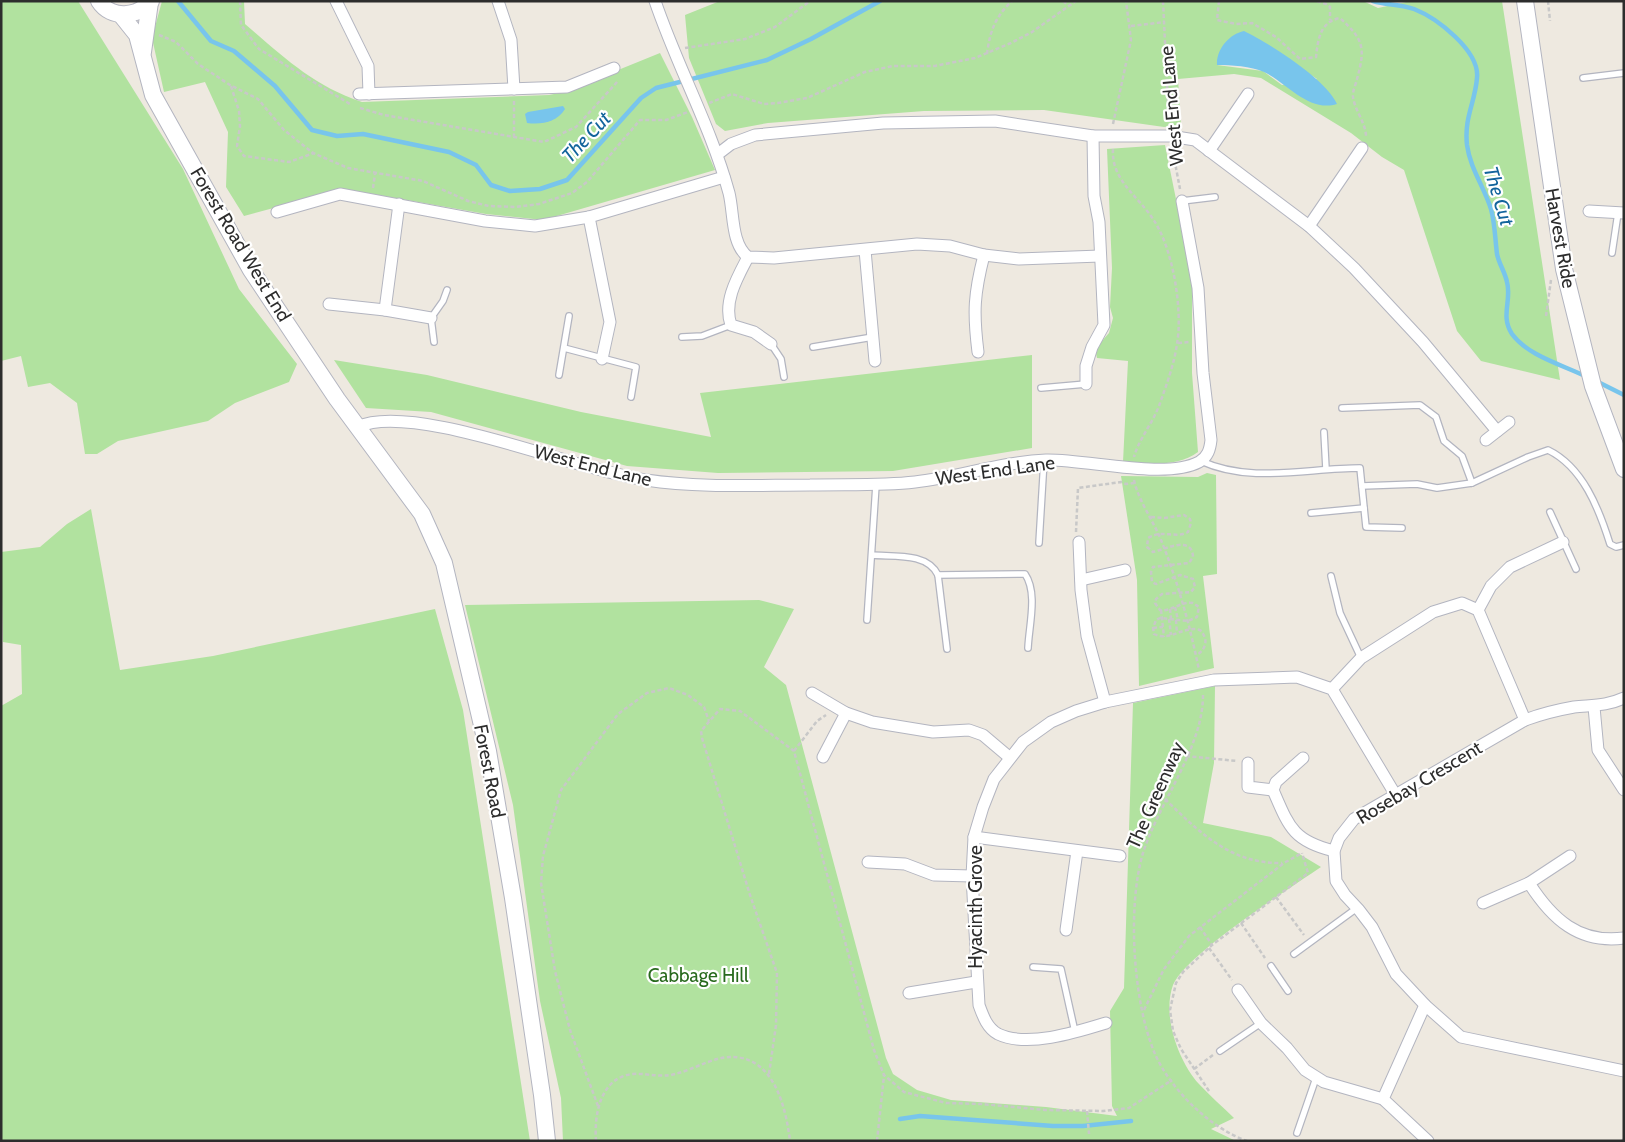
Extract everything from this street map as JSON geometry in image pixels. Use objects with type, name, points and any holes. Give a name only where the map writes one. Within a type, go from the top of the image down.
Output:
[{"type":"main road","name":"Forest Road West End","points":[[99,1],[110,12],[121,15],[137,35],[153,96],[251,270],[358,427]]},
{"type":"main road","name":"Harvest Ride","points":[[1525,1],[1565,272],[1593,386],[1624,469]]},
{"type":"main road","name":"Forest Road West End","points":[[143,52],[150,2]]},
{"type":"main road","points":[[121,15],[132,14],[146,7],[150,2]]},
{"type":"main road","name":"Forest Road","points":[[358,427],[422,514],[444,563],[488,751],[513,898],[547,1141]]},
{"type":"street","points":[[336,1],[368,66],[364,94],[567,87],[614,68]]},
{"type":"street","points":[[498,1],[511,40],[514,89]]},
{"type":"street","points":[[655,1],[676,59],[718,154],[739,247],[748,257],[774,258],[917,244],[950,246],[984,255],[1019,259],[1100,256]]},
{"type":"street","points":[[1209,151],[1248,94]]},
{"type":"street","points":[[718,154],[731,144],[756,135],[883,123],[995,121],[1093,136],[1170,136],[1195,140],[1310,226],[1354,268],[1424,342],[1497,431]]},
{"type":"street","points":[[1086,384],[1086,366],[1089,356],[1104,326],[1098,222],[1094,196],[1093,136]]},
{"type":"street","points":[[1310,226],[1362,148]]},
{"type":"street","points":[[278,212],[340,194],[484,221],[535,226],[589,217],[724,177]]},
{"type":"street","points":[[1182,201],[1198,288],[1203,373],[1211,423],[1210,450],[1201,461]]},
{"type":"street","points":[[384,310],[399,204]]},
{"type":"street","points":[[1589,211],[1621,213]]},
{"type":"street","points":[[589,217],[610,322],[602,358]]},
{"type":"street","points":[[865,250],[875,361]]},
{"type":"street","points":[[978,352],[973,315],[976,287],[984,255]]},
{"type":"street","points":[[748,257],[730,300],[728,316],[731,325],[754,332],[771,344]]},
{"type":"street","points":[[329,304],[384,310],[431,318]]},
{"type":"street","name":"West End Lane","points":[[358,427],[365,424],[394,422],[431,426],[490,437],[562,460],[646,480],[718,484],[876,485],[953,477],[1044,460],[1078,461],[1150,469],[1189,466],[1201,461]]},
{"type":"street","points":[[1486,440],[1509,422]]},
{"type":"street","points":[[1079,542],[1087,636],[1105,702]]},
{"type":"street","points":[[1478,610],[1490,586],[1510,567],[1563,542]]},
{"type":"street","points":[[1081,580],[1125,570]]},
{"type":"street","points":[[1395,794],[1332,689],[1361,658],[1434,612],[1462,603],[1478,610],[1525,720]]},
{"type":"street","name":"Hyacinth Grove","points":[[1106,1024],[1075,1032],[1028,1039],[1011,1038],[996,1033],[984,1021],[979,1005],[976,982],[972,876],[974,837],[994,779],[1009,757],[1023,742],[1051,722],[1076,711],[1105,702],[1214,680],[1278,676],[1297,677],[1332,689]]},
{"type":"street","points":[[812,693],[841,710],[872,722],[933,732],[970,730],[983,735],[1009,757]]},
{"type":"street","name":"Rosebay Crescent","points":[[1334,851],[1339,838],[1354,819],[1525,720],[1546,712],[1577,707],[1594,707],[1624,698]]},
{"type":"street","points":[[1594,707],[1598,750],[1624,790]]},
{"type":"street","points":[[823,757],[841,710]]},
{"type":"street","points":[[1304,758],[1276,782],[1273,790],[1294,833],[1310,843],[1334,851],[1336,881],[1345,896],[1372,927],[1396,974],[1425,1005],[1461,1037],[1621,1071]]},
{"type":"street","points":[[1248,763],[1248,788],[1273,790]]},
{"type":"street","points":[[974,837],[1120,856]]},
{"type":"street","points":[[1066,930],[1076,851]]},
{"type":"street","points":[[1483,903],[1529,883],[1570,856]]},
{"type":"street","points":[[868,862],[905,864],[934,875],[972,876]]},
{"type":"street","points":[[1529,883],[1542,903],[1560,921],[1583,936],[1624,938]]},
{"type":"street","points":[[909,993],[976,982]]},
{"type":"street","points":[[1238,990],[1261,1023],[1287,1048],[1304,1070],[1316,1078],[1383,1098],[1426,1140]]},
{"type":"street","points":[[1383,1098],[1425,1005]]},
{"type":"lane","points":[[1583,78],[1624,73]]},
{"type":"lane","points":[[1182,201],[1216,197]]},
{"type":"lane","points":[[1612,253],[1621,213]]},
{"type":"lane","points":[[434,342],[431,318],[443,301],[447,290]]},
{"type":"lane","points":[[559,375],[569,316]]},
{"type":"lane","points":[[682,337],[702,336],[731,325]]},
{"type":"lane","points":[[813,347],[873,338]]},
{"type":"lane","points":[[771,344],[781,359],[784,377]]},
{"type":"lane","points":[[564,348],[636,367],[631,397]]},
{"type":"lane","points":[[1041,388],[1086,384]]},
{"type":"lane","points":[[1342,408],[1420,405],[1436,417],[1444,441],[1462,456],[1472,483]]},
{"type":"lane","points":[[1324,432],[1326,469]]},
{"type":"lane","points":[[1362,486],[1416,484],[1437,488],[1472,483],[1528,457],[1548,450],[1560,456],[1590,493],[1610,544],[1616,547],[1624,545]]},
{"type":"lane","points":[[1039,543],[1044,460]]},
{"type":"lane","points":[[1201,461],[1215,468],[1267,474],[1360,468],[1366,527],[1402,528]]},
{"type":"lane","points":[[867,620],[876,485]]},
{"type":"lane","points":[[1311,514],[1364,508]]},
{"type":"lane","points":[[1550,512],[1576,569]]},
{"type":"lane","points":[[872,555],[925,561],[934,567],[938,575],[947,649]]},
{"type":"lane","points":[[938,575],[1025,574],[1031,582],[1032,598],[1028,648]]},
{"type":"lane","points":[[1331,576],[1340,613],[1361,658]]},
{"type":"lane","points":[[1294,954],[1357,908]]},
{"type":"lane","points":[[1271,966],[1288,991]]},
{"type":"lane","points":[[1032,967],[1061,969],[1075,1032]]},
{"type":"lane","points":[[1220,1051],[1261,1023]]},
{"type":"lane","points":[[1297,1133],[1316,1078]]},
{"type":"path","points":[[683,48],[745,39],[775,27],[810,1]]},
{"type":"path","points":[[987,54],[989,35],[996,18],[1012,1]]},
{"type":"path","points":[[157,35],[176,42],[198,64],[230,85],[258,99],[284,130],[314,153],[348,168],[423,181],[468,201],[498,206],[539,204],[572,193],[586,182],[640,120],[666,120],[697,104],[732,94],[742,95],[764,104],[797,100],[807,98],[865,72],[893,66],[950,64],[987,54],[1032,32],[1066,2],[1076,1]]},
{"type":"path","points":[[1126,1],[1131,26],[1129,57],[1117,100],[1112,160],[1119,176],[1154,220],[1165,244],[1177,307],[1178,343],[1172,368],[1158,409],[1140,441],[1134,462]]},
{"type":"path","name":"West End Lane","points":[[1164,1],[1166,101],[1170,136],[1182,201]]},
{"type":"path","points":[[1219,1],[1217,20],[1236,24],[1252,23],[1276,37],[1300,59],[1316,57],[1322,28],[1330,20],[1340,18],[1359,35],[1362,49],[1360,68],[1353,97],[1366,136],[1362,148]]},
{"type":"path","points":[[1317,1],[1330,7],[1330,20]]},
{"type":"path","points":[[1548,1],[1550,21]]},
{"type":"path","points":[[1131,26],[1164,22]]},
{"type":"path","points":[[230,85],[239,111],[240,126],[237,146],[244,156],[289,162],[314,153]]},
{"type":"path","points":[[514,89],[514,137]]},
{"type":"path","points":[[1546,316],[1550,280],[1565,272]]},
{"type":"path","points":[[1133,477],[1134,483],[1152,517],[1175,577],[1188,621],[1200,676]]},
{"type":"path","points":[[1079,542],[1080,537],[1076,537],[1078,488],[1121,482],[1126,484],[1134,483]]},
{"type":"path","points":[[1152,517],[1164,518],[1184,515],[1190,519],[1191,528],[1184,534],[1158,533],[1148,538],[1147,546],[1152,552],[1182,544],[1190,546],[1194,557],[1189,563],[1153,567],[1150,577],[1152,582],[1161,583],[1180,575],[1190,577],[1195,583],[1191,592],[1159,596],[1155,603],[1162,610],[1164,637]]},
{"type":"path","points":[[1162,610],[1170,609],[1183,603],[1193,603],[1199,607],[1197,617],[1188,621],[1162,618],[1156,620],[1153,628],[1154,634],[1164,637],[1190,629],[1200,630],[1206,640],[1205,648],[1196,655]]},
{"type":"path","points":[[1175,606],[1177,634]]},
{"type":"path","points":[[1170,609],[1171,635]]},
{"type":"path","points":[[1153,628],[1163,627]]},
{"type":"path","name":"The Greenway","points":[[1202,687],[1203,713],[1186,756],[1165,799],[1144,852],[1137,878],[1135,953],[1143,1011],[1155,1054],[1172,1080],[1203,1116],[1228,1134],[1247,1141]]},
{"type":"path","points":[[596,1141],[598,1106],[570,1030],[554,971],[541,883],[543,856],[561,790],[618,714],[647,694],[669,688],[688,695],[704,707],[709,721]]},
{"type":"path","points":[[769,1074],[776,1026],[777,973],[750,895],[702,738],[702,731],[720,709],[740,711],[794,751],[863,1016],[884,1075],[877,1141]]},
{"type":"path","points":[[794,751],[817,721],[841,710]]},
{"type":"path","points":[[1186,756],[1248,763]]},
{"type":"path","points":[[1165,799],[1215,842],[1241,858],[1266,863],[1284,862]]},
{"type":"path","points":[[1143,1011],[1164,969],[1176,950],[1200,927],[1284,862],[1302,853],[1310,843]]},
{"type":"path","points":[[1209,1091],[1180,1049],[1172,1031],[1170,1010],[1176,983],[1183,972],[1212,945],[1308,873],[1302,853]]},
{"type":"path","points":[[1276,897],[1310,942]]},
{"type":"path","points":[[1241,923],[1271,966]]},
{"type":"path","points":[[1200,927],[1212,945]]},
{"type":"path","points":[[1209,948],[1238,990]]},
{"type":"path","points":[[1194,1069],[1220,1051]]},
{"type":"path","points":[[598,1106],[609,1087],[631,1074],[671,1075],[732,1056],[744,1058],[769,1074],[786,1109],[790,1141]]},
{"type":"path","points":[[884,1075],[904,1092],[946,1103],[1087,1111],[1129,1108],[1172,1080]]},
{"type":"path","points":[[1087,1111],[1089,1134]]},
{"type":"green space","points":[[1,1],[78,1],[183,169],[239,289],[297,364],[289,382],[235,403],[208,421],[118,441],[97,454],[85,454],[77,403],[50,383],[28,387],[21,356],[1,361]]},
{"type":"green space","points":[[162,1],[244,1],[245,24],[273,48],[313,79],[362,102],[549,95],[564,92],[660,53],[692,117],[715,170],[543,220],[486,214],[344,189],[244,216],[226,187],[228,132],[205,82],[164,92],[152,38]]},
{"type":"green space","points":[[720,1],[1363,1],[1378,8],[1411,1],[1502,1],[1560,380],[1481,361],[1457,331],[1404,170],[1382,157],[1351,133],[1261,78],[1234,74],[1178,79],[1181,125],[1164,127],[1044,110],[924,111],[768,123],[725,131],[716,124],[689,58],[685,15]],"holes":[[[1293,63],[1317,79],[1282,85],[1263,71],[1217,65]]]},
{"type":"green space","points":[[1165,145],[1192,278],[1192,373],[1198,452],[1190,457],[1171,462],[1123,462],[1128,361],[1097,358],[1095,349],[1109,333],[1113,318],[1110,307],[1112,268],[1107,149]]},
{"type":"green space","points":[[1032,355],[1032,448],[893,471],[718,473],[627,466],[431,412],[366,408],[334,360],[427,375],[581,412],[711,437],[700,393]]},
{"type":"green space","points":[[1207,473],[1216,475],[1217,574],[1203,576],[1214,668],[1139,686],[1137,580],[1121,476],[1198,477]]},
{"type":"green space","points":[[91,509],[120,670],[213,656],[435,609],[463,710],[530,1141],[1,1141],[1,706],[22,694],[21,645],[3,642],[1,552],[40,547],[67,524]]},
{"type":"green space","name":"Cabbage Hill","points":[[759,600],[794,609],[764,667],[786,685],[886,1058],[893,1074],[917,1090],[951,1100],[1046,1107],[1117,1116],[1112,1106],[1110,1011],[1124,988],[1133,703],[1215,686],[1214,763],[1203,823],[1271,837],[1321,867],[1217,940],[1182,972],[1173,985],[1169,1010],[1174,1037],[1179,1050],[1191,1074],[1199,1084],[1234,1118],[1211,1129],[1236,1141],[563,1141],[561,1098],[540,1001],[513,805],[465,605]]},
{"type":"water","points":[[1244,31],[1282,53],[1309,73],[1331,94],[1337,104],[1327,106],[1307,100],[1264,72],[1253,68],[1217,65],[1217,59],[1224,44],[1233,35]]},
{"type":"water","points":[[563,106],[565,109],[562,113],[549,122],[527,123],[525,114],[528,112]]},
{"type":"waterway","name":"The Cut","points":[[178,1],[211,41],[234,51],[275,86],[312,130],[337,136],[363,134],[449,152],[476,165],[491,185],[510,191],[540,189],[567,180],[641,98],[656,88],[767,60],[811,39],[880,1]]},
{"type":"waterway","name":"The Cut","points":[[1373,1],[1409,7],[1423,13],[1445,28],[1472,57],[1477,78],[1468,118],[1467,145],[1471,162],[1491,209],[1497,254],[1508,289],[1506,314],[1509,327],[1519,342],[1536,354],[1587,377]]},
{"type":"waterway","name":"The Cut","points":[[1596,381],[1624,395]]},
{"type":"waterway","points":[[900,1119],[920,1116],[1053,1126],[1083,1126],[1131,1121]]}]
